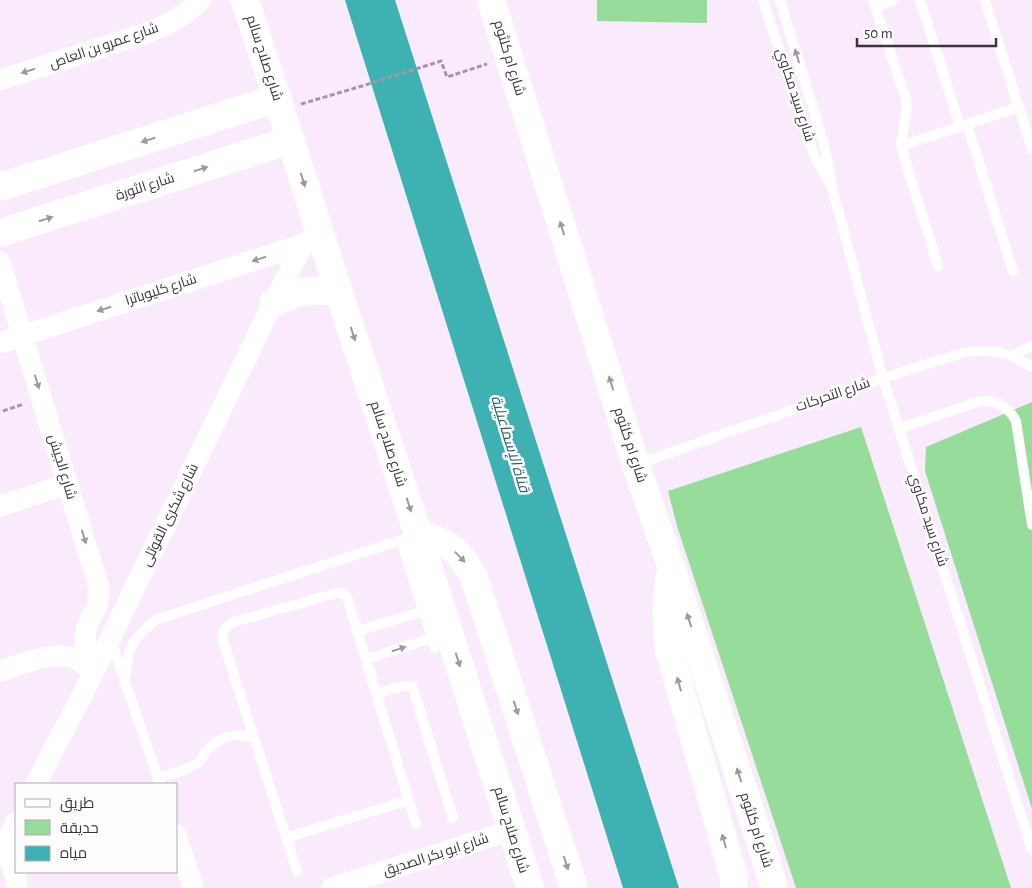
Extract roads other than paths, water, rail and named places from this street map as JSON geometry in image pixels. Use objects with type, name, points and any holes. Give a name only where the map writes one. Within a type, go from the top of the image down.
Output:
[{"type":"main road","name":"شارع صلاح سالم","points":[[245,0],[291,140],[313,242],[339,293],[410,537],[512,830],[530,888]]},
{"type":"main road","name":"شارع ام كلثوم","points":[[491,0],[636,465],[671,566],[774,888]]},
{"type":"main road","points":[[0,187],[234,113],[280,104]]},
{"type":"main road","points":[[234,113],[243,115],[251,120],[256,128],[255,146],[250,154]]},
{"type":"main road","name":"شارع الثورة","points":[[0,233],[291,140]]},
{"type":"main road","points":[[273,303],[285,296],[298,292],[312,290],[339,293]]},
{"type":"main road","points":[[410,537],[429,537],[444,543],[467,563],[474,577],[574,888]]},
{"type":"main road","points":[[671,566],[666,600],[669,650],[734,877],[734,888]]},
{"type":"street","name":"شارع عمرو بن العاص","points":[[0,80],[144,34],[182,16],[202,0]]},
{"type":"street","name":"شارع شكرى القوتلى","points":[[37,783],[94,672],[273,303],[313,242]]},
{"type":"street","name":"شارع كليوباترا","points":[[0,342],[313,242]]},
{"type":"street","name":"شارع الجيش","points":[[0,262],[98,584],[98,602],[88,624],[85,637],[94,672]]},
{"type":"street","points":[[0,506],[68,484]]},
{"type":"street","points":[[0,671],[56,655],[72,657],[85,664],[94,672]]},
{"type":"street","points":[[15,824],[1,851],[10,859],[18,888]]},
{"type":"street","name":"شارع ابو بكر الصديق","points":[[332,888],[512,830]]},
{"type":"street","points":[[178,841],[193,888]]},
{"type":"lane","name":"شارع سيد مكاوي","points":[[764,0],[813,152],[832,187]]},
{"type":"lane","name":"شارع سيد مكاوي","points":[[780,0],[824,144],[832,187],[883,378],[1032,850]]},
{"type":"lane","points":[[894,0],[874,3],[906,99],[907,116],[901,137],[901,146],[938,266]]},
{"type":"lane","points":[[920,0],[1013,270]]},
{"type":"lane","points":[[985,0],[1032,149]]},
{"type":"lane","points":[[901,146],[1019,107]]},
{"type":"lane","points":[[1012,356],[1032,346]]},
{"type":"lane","name":"شارع التحركات","points":[[636,465],[883,378],[966,352],[994,351],[1012,356],[1032,367]]},
{"type":"lane","points":[[899,429],[977,402],[993,402],[1007,409],[1016,421],[1032,525]]},
{"type":"lane","points":[[125,680],[126,662],[132,645],[143,630],[158,619],[410,537],[424,611],[434,643],[367,659]]},
{"type":"lane","points":[[297,871],[223,641],[224,630],[233,622],[338,593],[344,594],[347,597],[416,824]]},
{"type":"lane","points":[[358,631],[424,611]]},
{"type":"lane","points":[[110,639],[158,781],[197,764],[214,743],[226,737],[240,734],[254,737]]},
{"type":"lane","points":[[377,694],[404,686],[411,686],[413,688],[453,818]]},
{"type":"lane","points":[[286,838],[409,800]]},
{"type":"water","name":"قناة الإسماعيلية","points":[[345,0],[395,0],[679,888],[623,888]]}]
